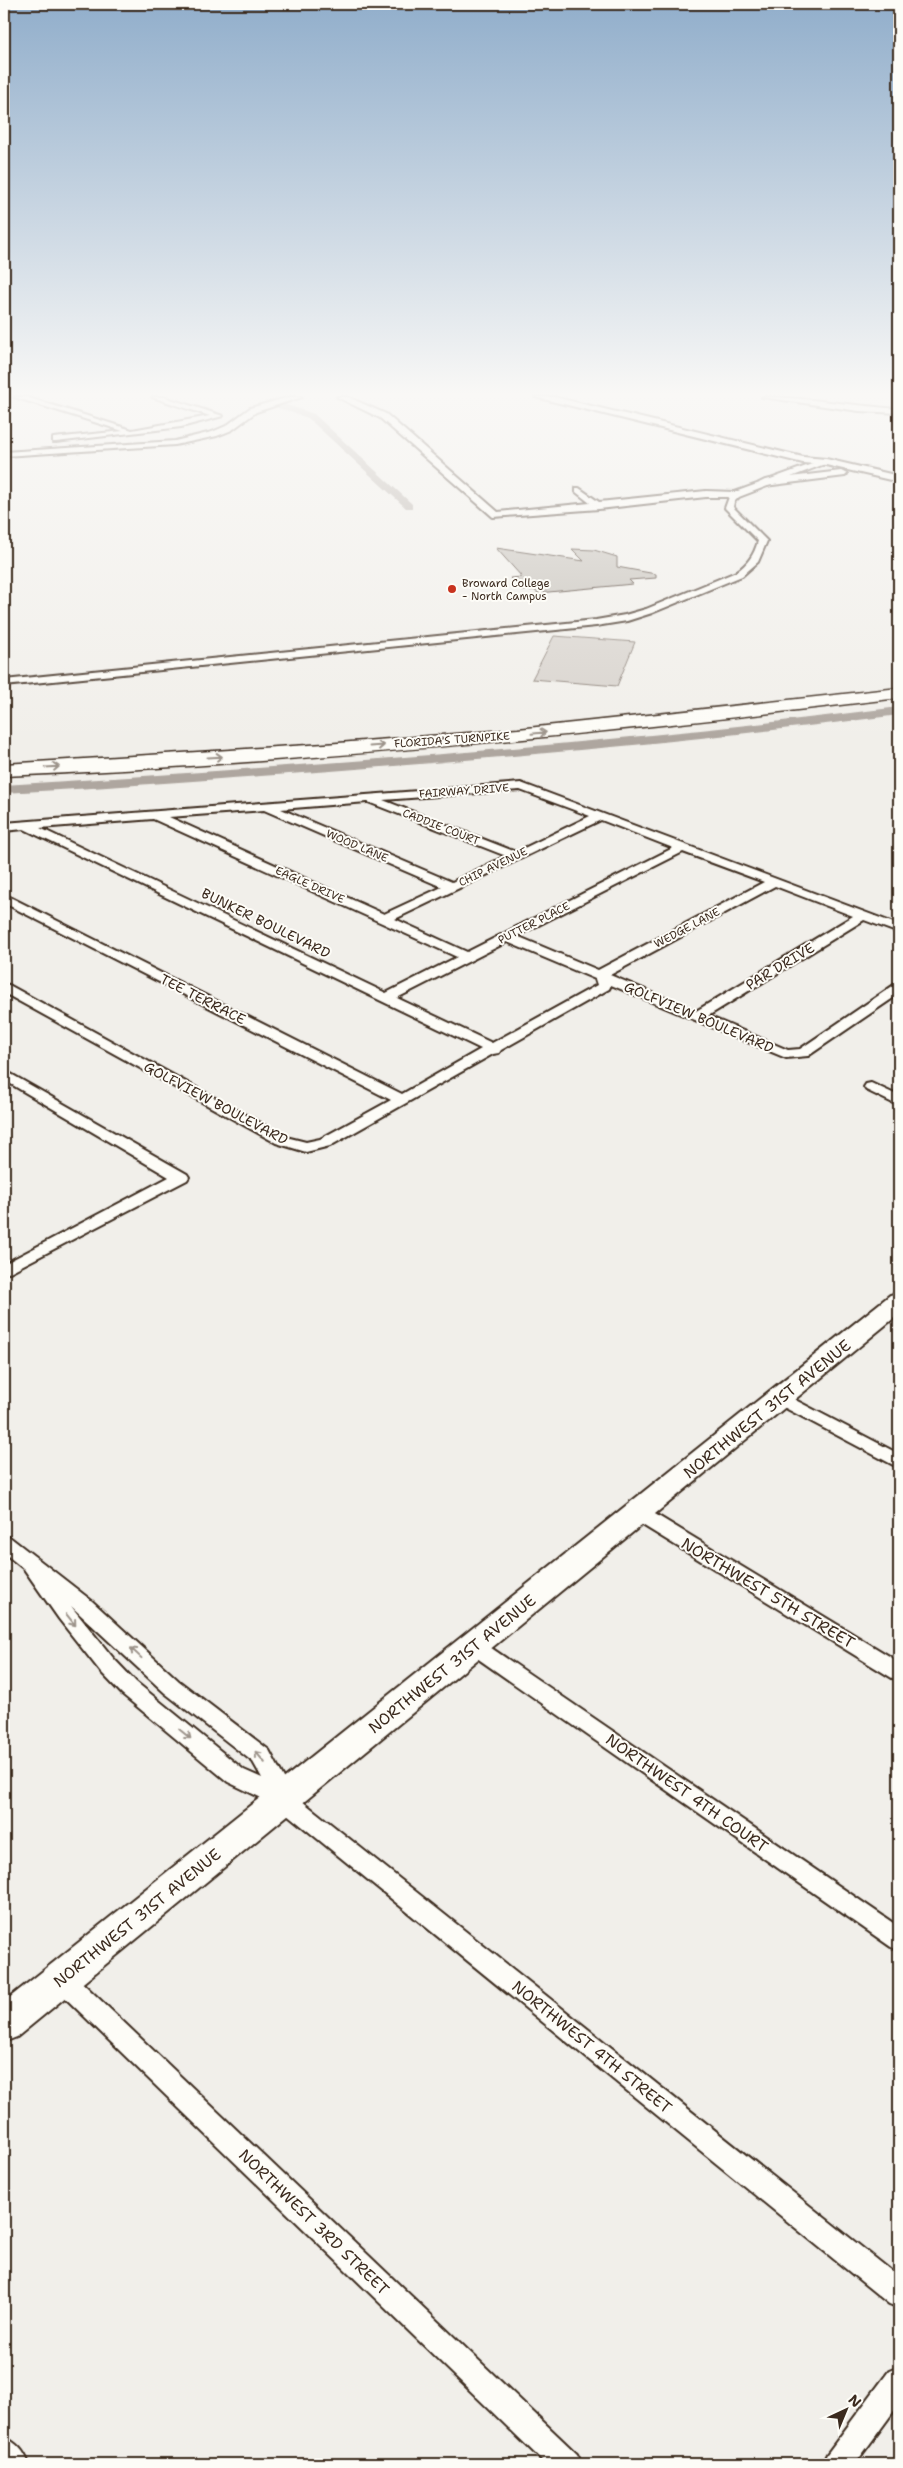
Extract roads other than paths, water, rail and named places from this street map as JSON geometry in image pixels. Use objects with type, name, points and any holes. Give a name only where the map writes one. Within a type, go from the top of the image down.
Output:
[{"type":"highway","name":"FLORIDA'S TURNPIKE","points":[[4,757],[499,724],[711,703],[899,680]]},
{"type":"highway","name":"FLORIDA'S TURNPIKE","points":[[4,770],[304,752],[518,735],[727,714],[899,693]]},
{"type":"main road","name":"NORTHWEST 31ST AVENUE","points":[[4,2025],[899,1301]]},
{"type":"street","points":[[493,512],[496,515],[528,512]]},
{"type":"street","points":[[4,683],[596,623],[628,618],[739,574],[752,566],[760,553],[763,541],[733,512]]},
{"type":"street","name":"FAIRWAY DRIVE","points":[[4,827],[521,786],[899,929]]},
{"type":"street","name":"CADDIE COURT","points":[[367,798],[516,856]]},
{"type":"street","name":"WOOD LANE","points":[[263,806],[452,887]]},
{"type":"street","name":"EAGLE DRIVE","points":[[152,814],[468,957]]},
{"type":"street","name":"CHIP AVENUE","points":[[385,919],[600,816]]},
{"type":"street","name":"BUNKER BOULEVARD","points":[[25,825],[494,1050]]},
{"type":"street","name":"PUTTER PLACE","points":[[386,998],[682,847]]},
{"type":"street","name":"WEDGE LANE","points":[[600,975],[774,882]]},
{"type":"street","name":"TEE TERRACE","points":[[4,898],[403,1100]]},
{"type":"street","name":"PAR DRIVE","points":[[697,1017],[864,915]]},
{"type":"street","name":"GOLFVIEW BOULEVARD","points":[[507,937],[786,1054],[803,1053],[899,988]]},
{"type":"street","name":"GOLFVIEW BOULEVARD","points":[[4,988],[281,1140],[306,1147],[325,1143],[494,1050],[604,986],[600,975]]},
{"type":"street","points":[[5,1076],[181,1177]]},
{"type":"street","points":[[871,1087],[899,1102]]},
{"type":"street","points":[[4,1270],[181,1177]]},
{"type":"street","points":[[780,1398],[899,1462]]},
{"type":"street","name":"NORTHWEST 5TH STREET","points":[[638,1513],[899,1672]]},
{"type":"street","points":[[4,1543],[85,1606],[172,1687],[261,1756],[284,1799]]},
{"type":"street","points":[[32,1566],[72,1621],[107,1665],[129,1688],[236,1776],[284,1799]]},
{"type":"street","name":"NORTHWEST 4TH COURT","points":[[474,1646],[899,1940]]},
{"type":"street","name":"NORTHWEST 4TH STREET","points":[[284,1799],[899,2294]]},
{"type":"street","name":"NORTHWEST 3RD STREET","points":[[62,1979],[567,2464]]},
{"type":"street","points":[[837,2464],[899,2381]]},
{"type":"street","points":[[4,2452],[14,2464]]},
{"type":"waterway","points":[[4,789],[228,775],[564,749],[676,738],[899,711]]},
{"type":"place","name":"Broward College - North Campus","points":[[452,589]]}]
